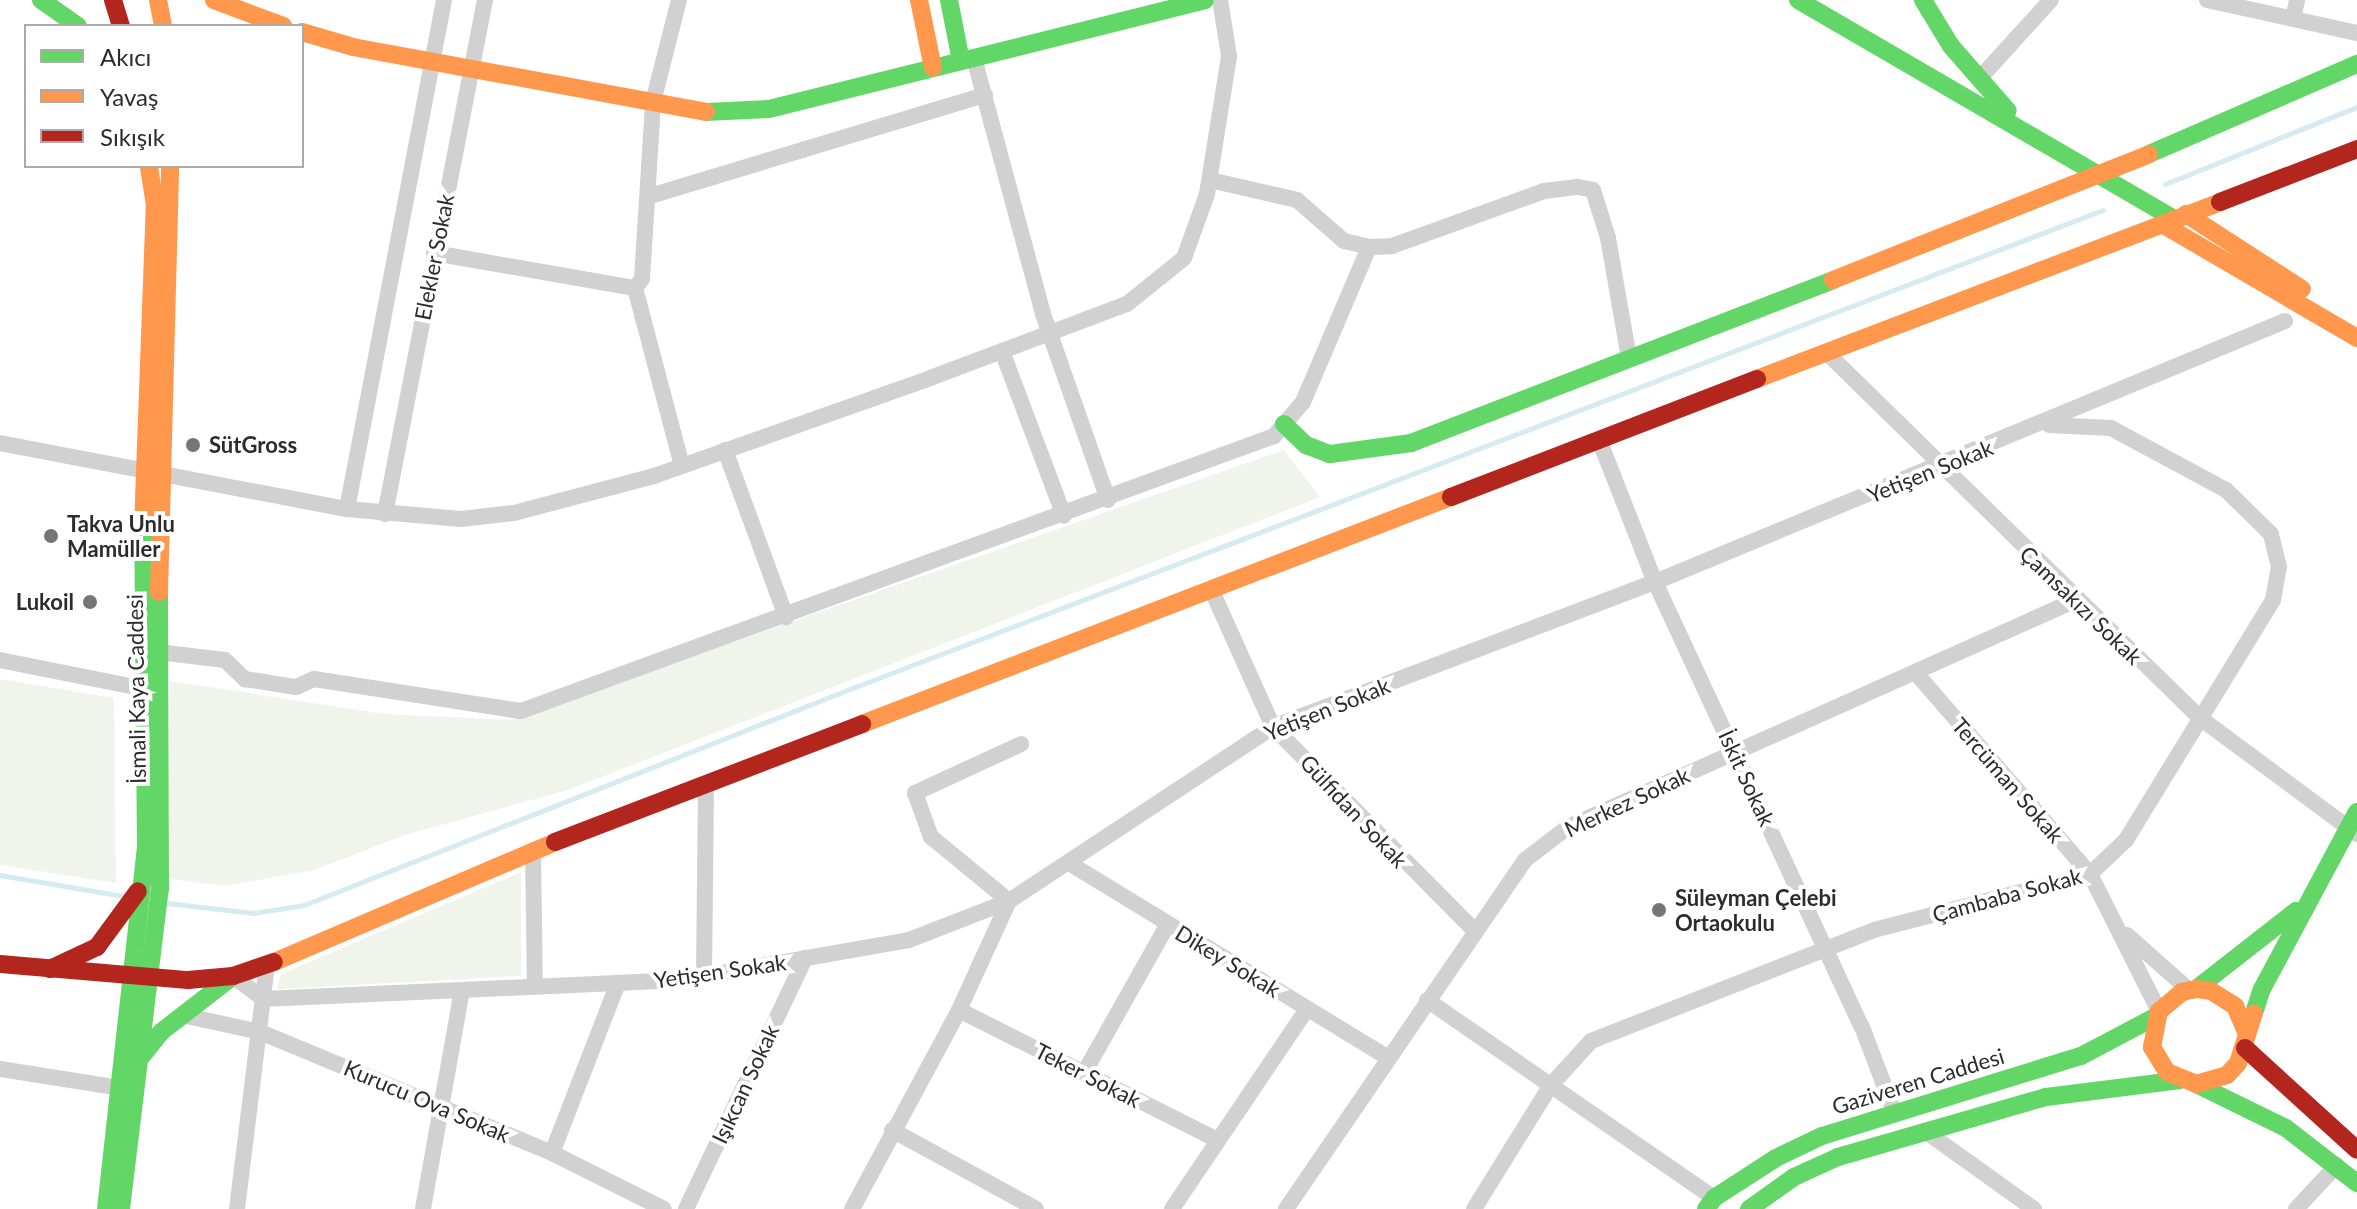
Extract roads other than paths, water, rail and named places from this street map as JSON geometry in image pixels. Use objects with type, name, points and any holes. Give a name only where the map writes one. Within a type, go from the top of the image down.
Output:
[{"type":"street","points":[[41,0],[75,24]]},
{"type":"street","points":[[113,0],[120,24]]},
{"type":"street","points":[[158,0],[163,24]]},
{"type":"street","points":[[214,0],[278,24]]},
{"type":"street","name":"Elekler Sokak","points":[[347,509],[444,0]]},
{"type":"street","name":"Elekler Sokak","points":[[385,514],[485,0]]},
{"type":"street","points":[[635,288],[642,279],[650,196],[653,102],[679,0]]},
{"type":"street","points":[[919,0],[933,68]]},
{"type":"street","points":[[949,0],[968,60],[985,95],[1043,314],[1053,332],[1108,500]]},
{"type":"street","points":[[304,41],[473,67],[707,112],[769,109],[1205,0]]},
{"type":"street","points":[[0,443],[347,509],[461,519],[514,513],[682,466],[1002,351],[1127,304],[1184,258],[1210,180],[1229,56],[1220,0]]},
{"type":"street","points":[[1798,0],[2023,127],[2357,325]]},
{"type":"street","points":[[1923,0],[1979,79],[2023,127]]},
{"type":"street","points":[[1979,79],[2051,0]]},
{"type":"street","points":[[2207,0],[2357,33]]},
{"type":"street","points":[[2293,18],[2297,0]]},
{"type":"street","points":[[304,33],[353,47]]},
{"type":"street","points":[[1284,424],[1306,445],[1330,454],[1411,443],[2102,176],[2247,108],[2357,64]]},
{"type":"street","points":[[650,196],[985,95]]},
{"type":"street","points":[[0,964],[140,979],[233,976],[267,965],[533,850],[706,787],[2357,149]]},
{"type":"street","name":"İsmali Kaya Caddesi","points":[[106,1209],[120,1088],[140,979],[162,823],[150,472],[155,205],[149,168]]},
{"type":"street","name":"İsmali Kaya Caddesi","points":[[121,1209],[140,1058],[141,886],[146,849],[140,688],[150,472],[170,168]]},
{"type":"street","points":[[1210,180],[1297,200],[1344,241],[1369,247],[1392,246],[1544,191],[1593,190],[1608,238],[1629,358]]},
{"type":"street","points":[[2174,219],[2357,338]]},
{"type":"street","points":[[158,652],[225,660],[245,679],[296,687],[314,679],[521,711],[1108,500],[1274,436],[1303,402],[1369,247]]},
{"type":"street","points":[[434,253],[635,288]]},
{"type":"street","points":[[635,288],[682,466]]},
{"type":"street","name":"Yetişen Sokak","points":[[264,999],[704,977],[909,940],[1009,901],[1273,727],[1655,582],[2045,425],[2285,321]]},
{"type":"street","points":[[1002,351],[1064,516]]},
{"type":"street","name":"Çamsakızı Sokak","points":[[1826,352],[1939,468],[2200,718],[2354,824]]},
{"type":"street","name":"Çambaba Sokak","points":[[1474,1209],[1551,1085],[1591,1041],[1874,930],[2090,874],[2126,840],[2273,600],[2279,567],[2271,534],[2226,490],[2111,428],[2045,425]]},
{"type":"street","name":"İskit Sokak","points":[[1600,442],[1655,582],[1826,949],[1895,1114]]},
{"type":"street","points":[[725,450],[786,617]]},
{"type":"street","name":"Gülfidan Sokak","points":[[1212,591],[1273,727],[1475,931]]},
{"type":"street","name":"Merkez Sokak","points":[[1286,1209],[1525,860],[1568,827],[2076,600]]},
{"type":"street","points":[[0,660],[140,688]]},
{"type":"street","name":"Tercüman Sokak","points":[[1915,672],[2090,874],[2123,931],[2157,1014]]},
{"type":"street","points":[[852,1209],[959,1010],[1009,901],[931,837],[915,793],[1021,744]]},
{"type":"street","points":[[704,977],[706,787]]},
{"type":"street","points":[[1760,1206],[1838,1157],[1925,1131],[2059,1094],[2188,1082],[2227,1075],[2306,902],[2354,824]]},
{"type":"street","points":[[533,850],[535,986]]},
{"type":"street","name":"Dikey Sokak","points":[[1069,863],[1388,1058]]},
{"type":"street","points":[[0,948],[49,970],[97,947],[141,886]]},
{"type":"street","points":[[2306,902],[2193,990],[2157,1014],[2152,1047],[2167,1072],[2286,1128],[2357,1183]]},
{"type":"street","points":[[1084,1073],[1168,924]]},
{"type":"street","name":"Tercüman Sokak","points":[[2123,931],[2193,990]]},
{"type":"street","name":"Işıkcan Sokak","points":[[686,1209],[805,958]]},
{"type":"street","points":[[237,1209],[267,965]]},
{"type":"street","points":[[233,976],[264,999]]},
{"type":"street","points":[[140,1058],[182,1015],[233,976]]},
{"type":"street","points":[[552,1153],[618,983]]},
{"type":"street","points":[[423,1209],[438,1105],[462,990]]},
{"type":"street","points":[[2193,990],[2224,996],[2235,1006],[2245,1040],[2357,1150]]},
{"type":"street","points":[[1427,1000],[1551,1085],[1710,1203]]},
{"type":"street","points":[[1172,1209],[1216,1139],[1307,1009]]},
{"type":"street","name":"Teker Sokak","points":[[959,1010],[1216,1139]]},
{"type":"street","name":"Gaziveren Caddesi","points":[[1710,1203],[1822,1136],[2081,1056],[2157,1014]]},
{"type":"street","name":"Kurucu Ova Sokak","points":[[182,1015],[260,1032],[552,1153],[664,1209]]},
{"type":"street","points":[[0,1069],[120,1088]]},
{"type":"street","points":[[892,1130],[1036,1209]]},
{"type":"street","points":[[1925,1131],[2034,1209]]},
{"type":"street","points":[[2296,1209],[2337,1165]]},
{"type":"waterway","points":[[2165,184],[2357,107]]},
{"type":"waterway","points":[[167,903],[253,913],[304,905],[855,687],[2103,210]]},
{"type":"waterway","points":[[0,875],[123,896]]},
{"type":"place","name":"SütGross","points":[[193,445]]},
{"type":"place","name":"Takva Unlu Mamüller","points":[[51,536]]},
{"type":"place","name":"Lukoil","points":[[90,602]]},
{"type":"place","name":"Süleyman Çelebi Ortaokulu","points":[[1659,910]]}]
